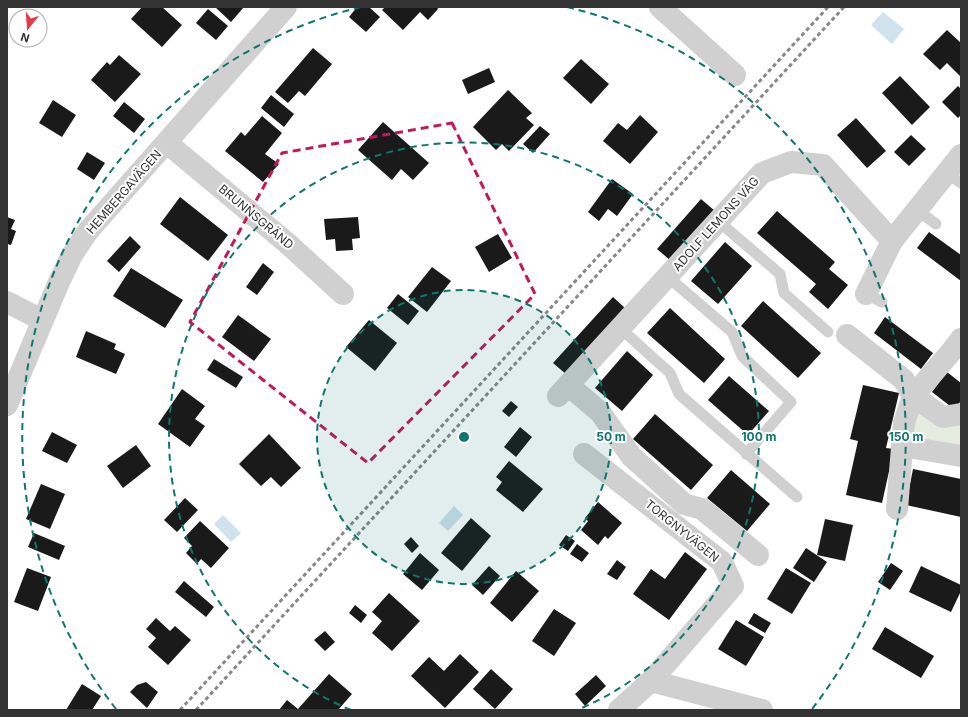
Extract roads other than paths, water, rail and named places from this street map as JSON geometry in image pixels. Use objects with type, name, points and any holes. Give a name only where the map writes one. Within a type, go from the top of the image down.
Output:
[{"type":"street","name":"HEMBERGAVÄGEN","points":[[7,405],[59,282],[72,255],[88,231],[286,7]]},
{"type":"street","points":[[660,7],[736,75]]},
{"type":"street","name":"BRUNNSGRÄND","points":[[167,143],[287,243],[343,294]]},
{"type":"street","points":[[874,298],[892,241],[917,210],[954,178],[961,155]]},
{"type":"street","name":"ADOLF LEMONS VÄG","points":[[758,554],[702,509],[684,504],[631,456],[600,412],[563,391],[762,173],[791,162],[822,165],[892,241]]},
{"type":"street","points":[[7,302],[42,320]]},
{"type":"street","points":[[838,334],[904,380],[913,396],[943,417],[961,414]]},
{"type":"street","points":[[897,509],[904,423],[913,396],[961,339]]},
{"type":"street","points":[[902,446],[961,456]]},
{"type":"street","name":"TORGNYVÄGEN","points":[[584,454],[722,562],[733,586],[651,681],[619,710]]},
{"type":"street","points":[[651,681],[762,710]]},
{"type":"lane","points":[[917,210],[936,224]]},
{"type":"lane","points":[[718,221],[780,274],[784,293],[838,334]]},
{"type":"lane","points":[[668,277],[732,332],[742,356],[791,402],[746,454]]},
{"type":"lane","points":[[620,328],[670,373],[679,394],[797,497]]},
{"type":"water","points":[[883,12],[904,29],[892,44],[871,25]]},
{"type":"water","points":[[454,506],[463,515],[448,531],[439,523]]},
{"type":"water","points":[[223,515],[241,533],[231,542],[214,524]]},
{"type":"railway","points":[[180,710],[828,7]]},
{"type":"railway","points":[[196,710],[844,7]]}]
